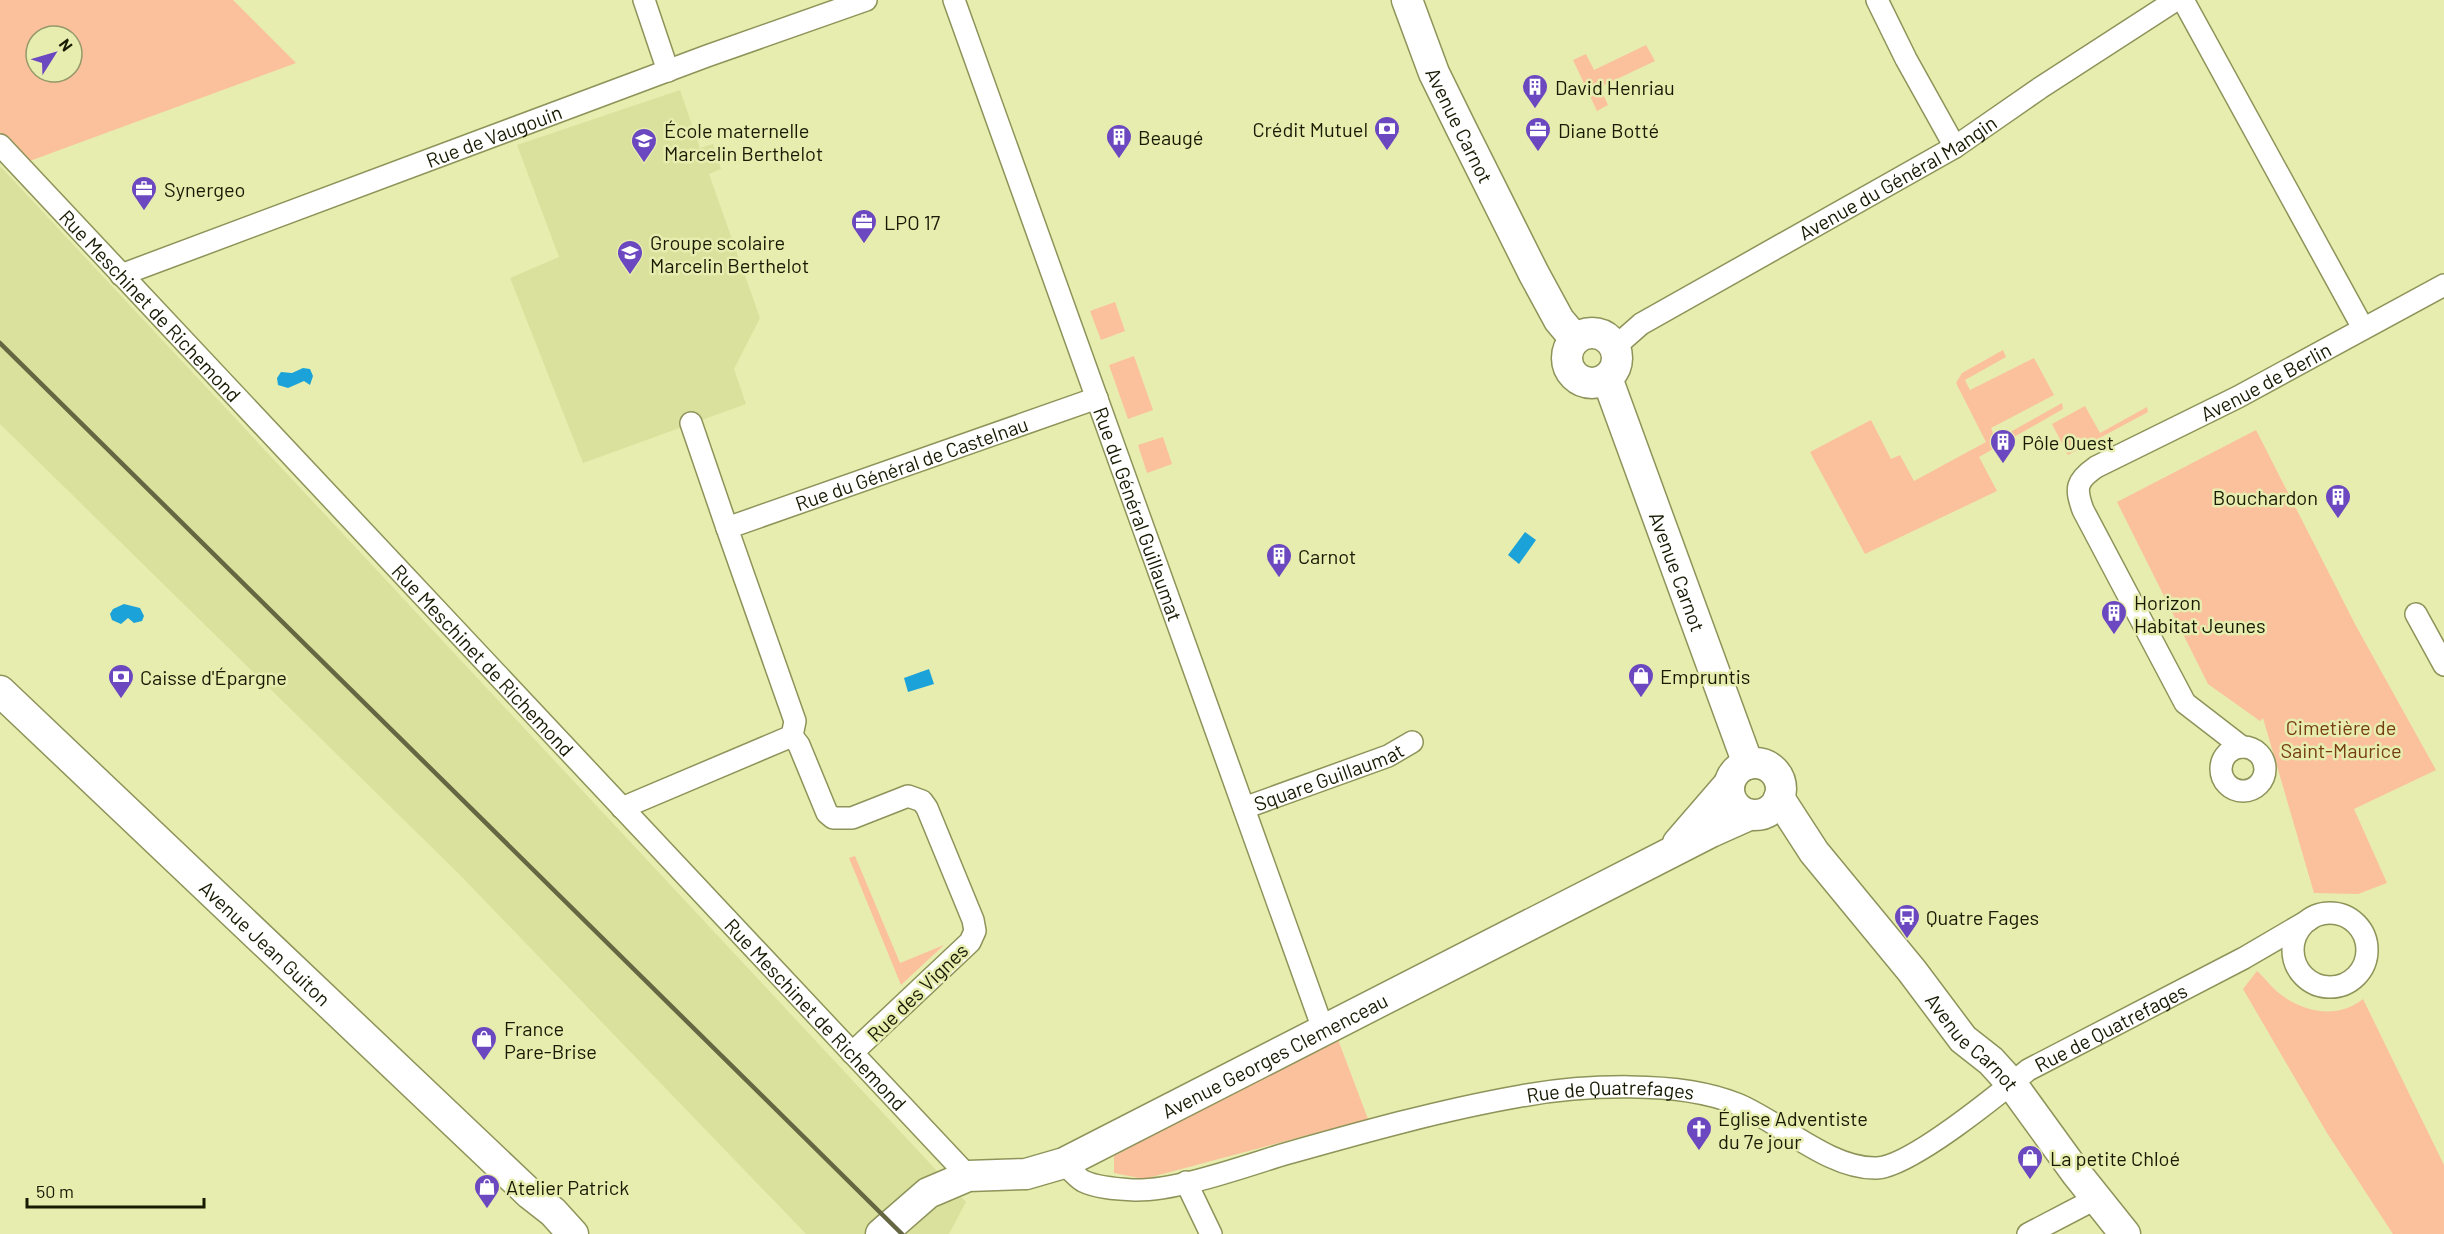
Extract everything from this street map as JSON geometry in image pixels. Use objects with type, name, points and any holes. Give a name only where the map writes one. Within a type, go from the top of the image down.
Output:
[{"type":"main road","name":"Avenue Carnot","points":[[1407,0],[1434,73],[1466,138],[1534,274],[1559,320],[1575,339]]},
{"type":"main road","points":[[1588,332],[1596,332],[1610,340],[1615,347],[1617,362],[1615,369],[1607,378],[1598,383],[1589,383],[1574,377],[1567,363],[1566,354],[1575,339],[1588,332]]},
{"type":"main road","name":"Avenue Carnot","points":[[1607,378],[1739,774]]},
{"type":"main road","name":"Avenue Jean Guiton","points":[[0,692],[530,1194],[553,1212],[573,1234]]},
{"type":"main road","points":[[1760,764],[1774,772],[1780,787],[1763,809],[1736,807],[1731,800],[1739,774],[1760,764]]},
{"type":"main road","name":"Avenue Georges Clemenceau","points":[[1666,856],[1739,774]]},
{"type":"main road","name":"Avenue Carnot","points":[[1763,809],[1814,852],[1906,963],[1963,1039],[1991,1061],[2012,1083],[2125,1234]]},
{"type":"main road","name":"Avenue Georges Clemenceau","points":[[881,1234],[928,1193],[968,1176],[1026,1174],[1064,1163],[1711,832],[1763,809]]},
{"type":"main road","name":"Avenue Jean Guiton","points":[[530,1194],[543,1234]]},
{"type":"street","points":[[644,0],[668,71]]},
{"type":"street","name":"Rue de Vaugouin","points":[[122,275],[668,71],[866,0]]},
{"type":"street","name":"Rue du Général Guillaumat","points":[[954,0],[1323,1029]]},
{"type":"street","points":[[1877,0],[1906,59],[1955,147]]},
{"type":"street","name":"Avenue du Général Mangin","points":[[1615,347],[1641,324],[1955,147],[2040,88],[2176,0]]},
{"type":"street","points":[[2183,0],[2363,328]]},
{"type":"street","name":"Rue Meschinet de Richemond","points":[[0,145],[968,1176]]},
{"type":"street","name":"Avenue de Berlin","points":[[2242,747],[2185,704],[2083,510],[2077,493],[2080,483],[2086,474],[2096,467],[2238,397],[2444,285]]},
{"type":"street","name":"Rue du Général de Castelnau","points":[[727,528],[1097,398]]},
{"type":"street","points":[[622,808],[792,736],[795,721],[691,423]]},
{"type":"street","points":[[2416,614],[2444,665]]},
{"type":"street","name":"Rue des Vignes","points":[[792,736],[799,745],[827,813],[833,818],[852,818],[908,795],[922,801],[927,808],[973,920],[975,931],[970,942],[852,1053]]},
{"type":"street","name":"Square Guillaumat","points":[[1244,808],[1388,756],[1412,742]]},
{"type":"street","name":"Rue de Quatrefages","points":[[1064,1163],[1082,1180],[1109,1187],[1136,1190],[1186,1182],[1431,1113],[1525,1095],[1586,1089],[1636,1088],[1714,1095],[1740,1105],[1818,1151],[1853,1164],[1877,1168],[1909,1157],[1998,1095],[2028,1070],[2244,958],[2309,920]]},
{"type":"street","points":[[1186,1182],[1211,1234]]},
{"type":"street","points":[[2028,1234],[2097,1198]]},
{"type":"shaded area","name":"Groupe scolaire Marcelin Berthelot","points":[[680,90],[700,148],[713,144],[721,169],[709,174],[760,318],[734,369],[746,404],[583,463],[510,278],[559,257],[517,145]]},
{"type":"shaded area","points":[[0,166],[966,1202],[949,1234],[806,1234],[459,874],[0,424]]},
{"type":"green space","points":[[0,0],[233,0],[296,63],[27,162],[0,132]]},
{"type":"green space","points":[[1646,45],[1655,61],[1600,87],[1608,105],[1597,111],[1573,60],[1586,54],[1594,70]]},
{"type":"green space","points":[[1115,302],[1125,331],[1101,340],[1090,311]]},
{"type":"green space","points":[[2003,350],[2006,357],[1965,380],[1970,390],[2034,358],[2054,395],[1991,428],[1996,440],[2062,403],[2063,409],[1979,457],[1997,491],[1865,554],[1810,452],[1871,420],[1891,459],[1900,455],[1914,481],[1986,442],[1956,383],[1962,373]]},
{"type":"green space","points":[[1134,356],[1153,410],[1128,419],[1109,365]]},
{"type":"green space","points":[[2085,406],[2100,433],[2147,407],[2148,412],[2068,455],[2052,424]]},
{"type":"green space","name":"Cimetière de Saint-Maurice","points":[[2256,430],[2356,626],[2436,770],[2354,809],[2387,883],[2358,894],[2314,893],[2263,718],[2260,721],[2208,684],[2117,502]]},
{"type":"green space","points":[[1163,437],[1172,464],[1147,473],[1138,445]]},
{"type":"green space","points":[[855,856],[900,963],[944,945],[901,985],[849,858]]},
{"type":"green space","points":[[2257,971],[2280,994],[2300,1006],[2311,1009],[2332,1011],[2343,1009],[2363,999],[2444,1165],[2444,1234],[2393,1234],[2327,1133],[2243,989]]},
{"type":"green space","points":[[1337,1037],[1368,1119],[1144,1179],[1114,1173],[1114,1156]]},
{"type":"water","points":[[303,368],[310,369],[313,376],[310,385],[304,381],[288,388],[278,385],[277,378],[281,372],[292,373]]},
{"type":"water","points":[[1525,532],[1536,540],[1519,564],[1508,555]]},
{"type":"water","points":[[124,604],[140,608],[144,616],[142,621],[134,623],[128,618],[121,624],[112,620],[110,614],[113,609]]},
{"type":"water","points":[[929,669],[934,684],[908,692],[904,678]]},
{"type":"railway","points":[[0,343],[902,1234]]},
{"type":"place","name":"David Henriau","points":[[1535,110]]},
{"type":"place","name":"Crédit Mutuel","points":[[1387,152]]},
{"type":"place","name":"Diane Botté","points":[[1538,153]]},
{"type":"place","name":"Beaugé","points":[[1119,160]]},
{"type":"place","name":"École maternelle Marcelin Berthelot","points":[[644,164]]},
{"type":"place","name":"Synergeo","points":[[144,212]]},
{"type":"place","name":"LPO 17","points":[[864,245]]},
{"type":"place","name":"Groupe scolaire Marcelin Berthelot","points":[[630,276]]},
{"type":"place","name":"Pôle Ouest","points":[[2003,465]]},
{"type":"place","name":"Bouchardon","points":[[2338,520]]},
{"type":"place","name":"Carnot","points":[[1279,579]]},
{"type":"place","name":"Horizon Habitat Jeunes","points":[[2114,636]]},
{"type":"place","name":"Empruntis","points":[[1641,699]]},
{"type":"place","name":"Caisse d'Épargne","points":[[121,700]]},
{"type":"place","name":"Quatre Fages","points":[[1907,940]]},
{"type":"place","name":"France Pare-Brise","points":[[484,1062]]},
{"type":"place","name":"Église Adventiste du 7e jour","points":[[1699,1152]]},
{"type":"place","name":"La petite Chloé","points":[[2030,1181]]},
{"type":"place","name":"Atelier Patrick","points":[[487,1210]]}]
